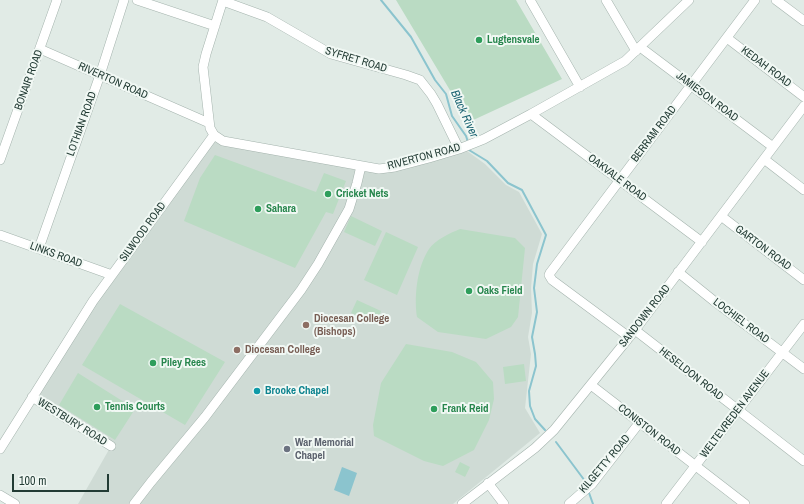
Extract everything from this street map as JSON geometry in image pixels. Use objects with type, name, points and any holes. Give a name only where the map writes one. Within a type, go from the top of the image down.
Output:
[{"type":"street","name":"BONAIR ROAD","points":[[0,160],[57,0]]},
{"type":"street","name":"LOTHIAN ROAD","points":[[38,248],[100,74],[124,0]]},
{"type":"street","points":[[137,0],[157,3],[215,26]]},
{"type":"street","points":[[530,0],[580,87]]},
{"type":"street","name":"JAMIESON ROAD","points":[[606,0],[638,49],[691,85],[773,147]]},
{"type":"street","name":"RIVERTON ROAD","points":[[214,135],[223,141],[379,169],[429,158],[460,149],[478,141],[531,114],[616,67],[638,49],[689,0]]},
{"type":"street","name":"BERRAM ROAD","points":[[552,268],[755,0]]},
{"type":"street","points":[[776,0],[804,21]]},
{"type":"street","points":[[214,135],[209,123],[203,67],[223,1]]},
{"type":"street","name":"SYFRET ROAD","points":[[223,1],[267,17],[331,54],[420,80],[431,94],[460,149]]},
{"type":"street","name":"KEDAH ROAD","points":[[727,38],[804,97]]},
{"type":"street","name":"RIVERTON ROAD","points":[[40,49],[209,123]]},
{"type":"street","name":"SANDOWN ROAD","points":[[462,504],[546,439],[554,430],[632,334],[804,106]]},
{"type":"street","name":"OAKVALE ROAD","points":[[531,114],[702,242]]},
{"type":"street","name":"SILWOOD ROAD","points":[[0,449],[76,327],[214,135]]},
{"type":"street","points":[[764,159],[804,190]]},
{"type":"street","points":[[134,504],[205,417],[301,290],[318,264],[349,209],[358,183],[361,166]]},
{"type":"street","name":"GARTON ROAD","points":[[721,216],[804,280]]},
{"type":"street","name":"LINKS ROAD","points":[[0,235],[112,275]]},
{"type":"street","name":"HESELDON ROAD","points":[[552,268],[549,275],[552,280],[632,334],[738,410],[804,461]]},
{"type":"street","name":"LOCHIEL ROAD","points":[[678,272],[804,370]]},
{"type":"street","name":"WELTEVREDEN AVENUE","points":[[666,504],[804,324]]},
{"type":"street","name":"CONISTON ROAD","points":[[590,385],[745,504]]},
{"type":"street","name":"WESTBURY ROAD","points":[[32,397],[111,446]]},
{"type":"street","name":"KILGETTY ROAD","points":[[569,504],[592,484],[640,422]]},
{"type":"street","points":[[488,484],[504,504]]},
{"type":"street","points":[[0,495],[15,504]]},
{"type":"shaded area","name":"Diocesan College (Bishops)","points":[[216,142],[363,171],[388,169],[467,151],[485,164],[506,185],[519,192],[542,234],[533,264],[531,288],[532,313],[528,337],[531,354],[525,408],[540,433],[453,504],[78,504],[111,446],[36,397],[93,305],[213,143]]},
{"type":"green space","name":"Lugtensvale","points":[[396,0],[516,0],[562,79],[469,122]]},
{"type":"green space","name":"Sahara","points":[[215,155],[316,192],[324,173],[346,181],[333,214],[326,212],[295,268],[184,221],[200,178]]},
{"type":"green space","points":[[351,216],[382,231],[375,246],[344,232]]},
{"type":"green space","name":"Oaks Field","points":[[460,229],[515,238],[525,248],[518,317],[511,327],[486,339],[438,332],[417,317],[417,282],[425,256],[435,243]]},
{"type":"green space","points":[[386,232],[418,247],[397,295],[364,280]]},
{"type":"green space","points":[[357,300],[381,311],[376,324],[351,313]]},
{"type":"green space","name":"Piley Rees","points":[[120,304],[225,362],[185,425],[82,365]]},
{"type":"green space","name":"Frank Reid","points":[[406,344],[452,352],[476,362],[493,382],[494,399],[489,420],[474,450],[443,466],[424,461],[374,436],[373,425],[381,383]]},
{"type":"green space","points":[[524,364],[526,381],[505,384],[503,367]]},
{"type":"green space","name":"Tennis Courts","points":[[78,373],[135,409],[115,440],[59,405]]},
{"type":"green space","points":[[460,462],[470,467],[465,477],[455,472]]},
{"type":"water","points":[[342,467],[357,473],[349,496],[334,490]]},
{"type":"waterway","name":"Black River","points":[[381,0],[411,37],[435,80],[446,94],[452,116],[466,136],[468,142]]},
{"type":"waterway","name":"Black River","points":[[469,148],[469,150],[487,161],[508,183],[522,190],[546,235],[537,264],[534,288],[537,312],[532,337],[536,366],[529,391],[530,406],[535,419],[545,430]]},
{"type":"waterway","name":"Black River","points":[[556,442],[585,481],[587,486]]},
{"type":"waterway","name":"Black River","points":[[588,490],[593,504]]},
{"type":"place","name":"Lugtensvale","points":[[479,40]]},
{"type":"place","name":"Cricket Nets","points":[[328,194]]},
{"type":"place","name":"Sahara","points":[[258,209]]},
{"type":"place","name":"Oaks Field","points":[[469,291]]},
{"type":"place","name":"Diocesan College (Bishops)","points":[[306,325]]},
{"type":"place","name":"Diocesan College","points":[[237,350]]},
{"type":"place","name":"Piley Rees","points":[[153,363]]},
{"type":"place","name":"Brooke Chapel","points":[[257,391]]},
{"type":"place","name":"Tennis Courts","points":[[97,407]]},
{"type":"place","name":"Frank Reid","points":[[434,409]]},
{"type":"place","name":"War Memorial Chapel","points":[[287,449]]}]
